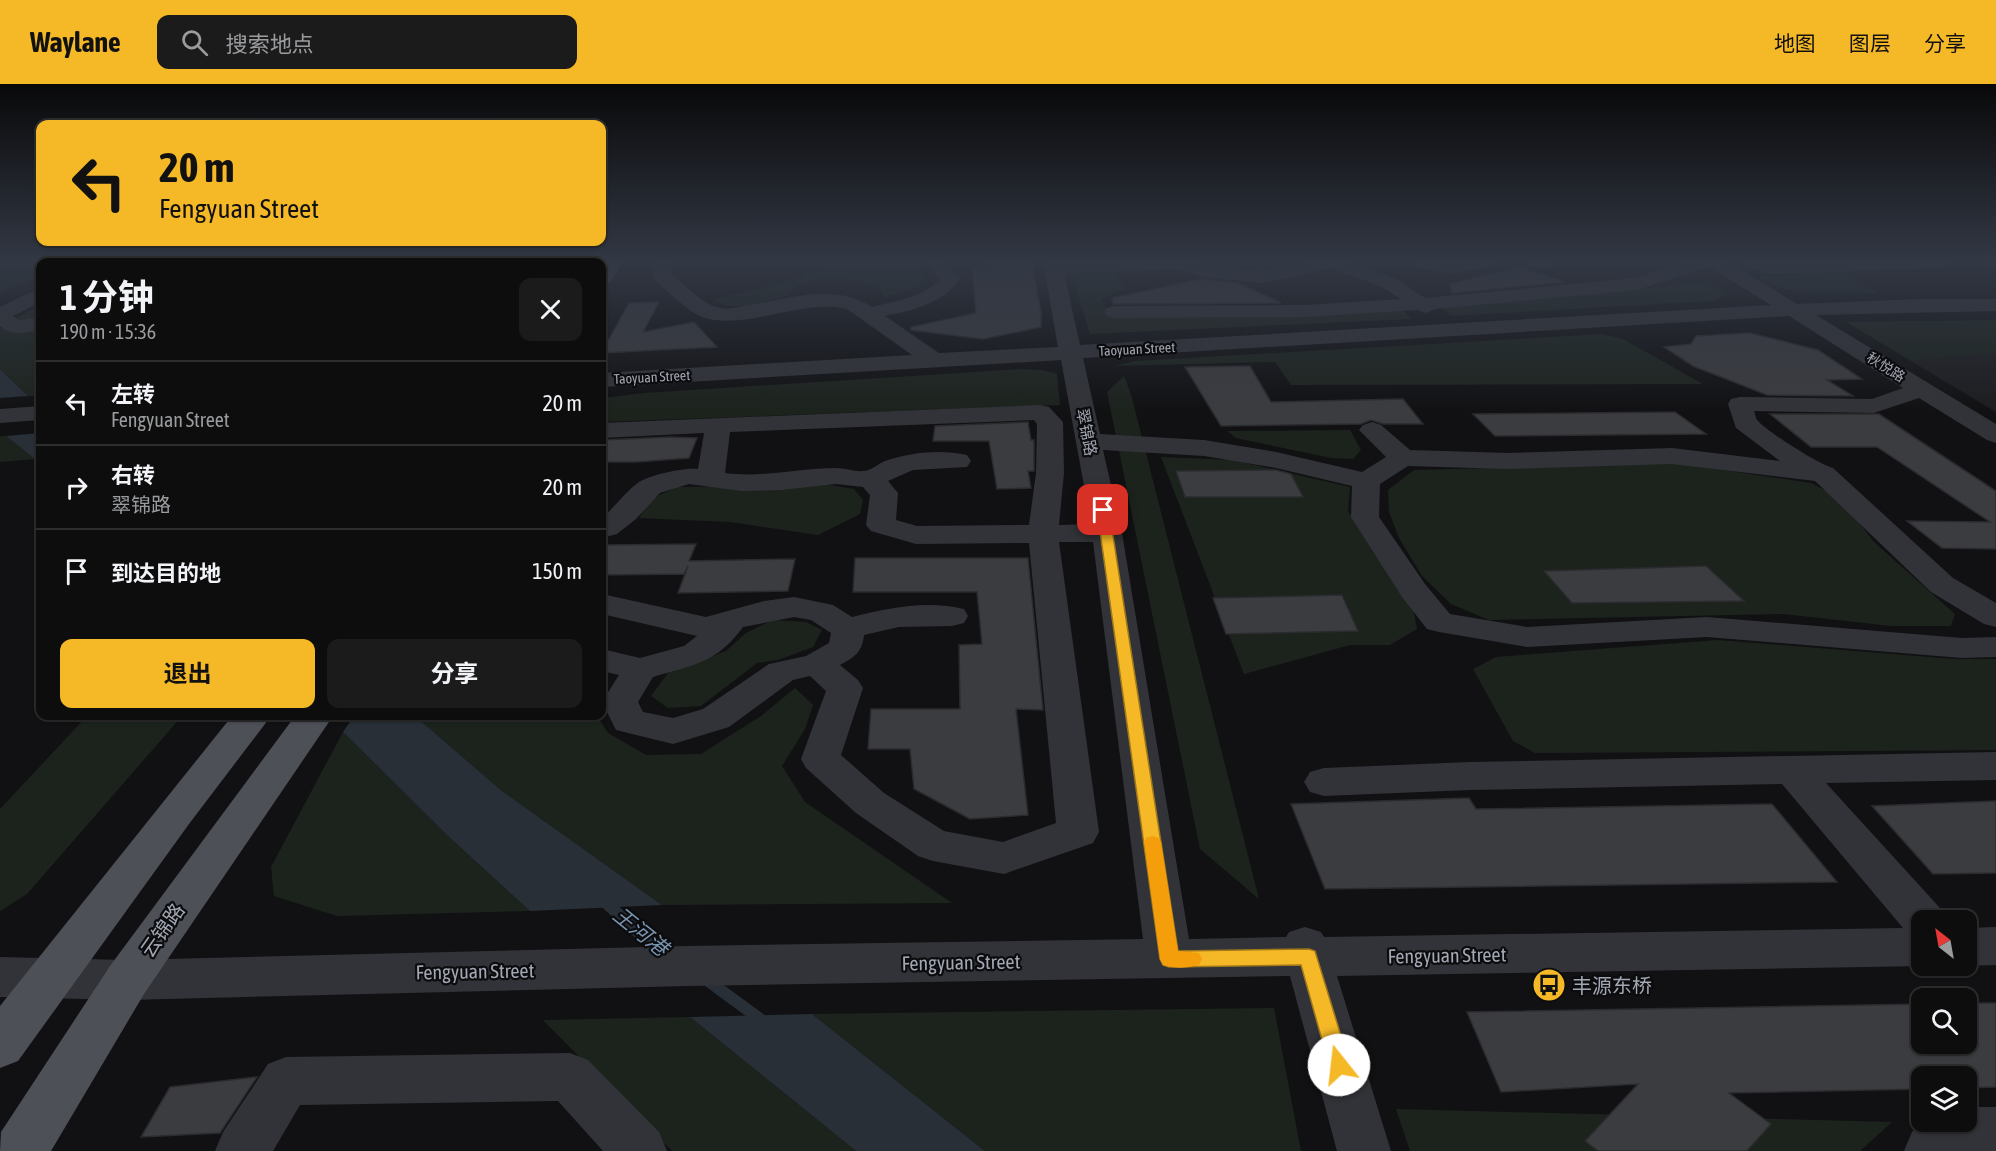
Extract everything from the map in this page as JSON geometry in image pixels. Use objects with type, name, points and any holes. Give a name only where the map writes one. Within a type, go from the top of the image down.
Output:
[{"type":"main road","points":[[0,1045],[249,720]]},
{"type":"main road","name":"云锦路","points":[[20,1151],[127,980],[311,720]]},
{"type":"street","points":[[711,312],[729,315],[747,312]]},
{"type":"street","points":[[865,312],[935,361]]},
{"type":"street","points":[[868,314],[876,312]]},
{"type":"street","name":"翠锦路","points":[[1062,312],[1107,533],[1169,959]]},
{"type":"street","points":[[1114,312],[1153,312]]},
{"type":"street","points":[[1433,312],[1458,330]]},
{"type":"street","name":"Taoyuan Street","points":[[606,380],[1764,312]]},
{"type":"street","name":"秋悦路","points":[[1797,312],[1996,435]]},
{"type":"street","points":[[0,315],[13,327],[36,324]]},
{"type":"street","points":[[1922,389],[1874,406],[1740,404],[1745,423],[1779,449],[1823,474],[1942,585],[1996,617]]},
{"type":"street","points":[[606,430],[1040,412],[1050,422],[1050,472],[1043,534],[1078,832],[1004,858],[933,845],[870,803],[820,759],[845,688],[817,664]]},
{"type":"street","points":[[0,416],[36,413]]},
{"type":"street","points":[[710,480],[718,426]]},
{"type":"street","points":[[1372,430],[1403,458]]},
{"type":"street","points":[[1089,441],[1204,448],[1276,460],[1366,481],[1403,458],[1507,461],[1672,456],[1823,474]]},
{"type":"street","points":[[871,480],[890,467],[917,461],[958,460]]},
{"type":"street","points":[[606,528],[626,513],[650,487],[688,476],[741,483],[781,482],[836,476],[871,480],[884,493],[881,525],[916,535],[1107,533]]},
{"type":"street","points":[[1366,481],[1365,517],[1413,590],[1439,622],[1527,637],[1707,627],[1962,648],[1996,647]]},
{"type":"street","points":[[606,605],[663,616],[707,628],[764,611],[794,607],[822,612],[848,629]]},
{"type":"street","points":[[848,629],[879,619],[919,614],[952,616]]},
{"type":"street","points":[[606,661],[640,669],[696,653],[720,635],[731,620]]},
{"type":"street","points":[[640,669],[620,702],[629,721],[673,731],[716,718],[781,672],[817,664],[845,648],[848,629]]},
{"type":"street","points":[[1324,782],[1470,776],[1996,766]]},
{"type":"street","points":[[1791,770],[1914,910]]},
{"type":"street","points":[[1977,947],[1996,946]]},
{"type":"street","name":"Fengyuan Street","points":[[0,977],[127,980],[607,968],[1169,959],[1307,951],[1911,947]]},
{"type":"street","points":[[1307,951],[1364,1151]]},
{"type":"street","points":[[242,1151],[286,1081],[570,1077],[640,1151]]},
{"type":"street","points":[[1931,1151],[1949,1133],[1996,1133]]},
{"type":"shaded area","points":[[28,312],[36,312],[36,396],[28,396],[0,369],[0,328]]},
{"type":"shaded area","points":[[1083,312],[1108,312],[1110,317],[1405,312],[1412,319],[1090,334]]},
{"type":"shaded area","points":[[1446,312],[1524,312],[1451,316]]},
{"type":"shaded area","points":[[1996,320],[1996,353],[1911,361],[1846,322]]},
{"type":"shaded area","points":[[1602,334],[1623,339],[1703,384],[1291,385],[1275,362],[1114,366],[1135,361]]},
{"type":"shaded area","points":[[1986,353],[1996,353],[1996,412],[1911,361]]},
{"type":"shaded area","points":[[0,369],[28,396],[0,398]]},
{"type":"shaded area","points":[[1020,369],[1043,370],[1057,374],[1060,405],[606,422],[606,398],[644,393]]},
{"type":"shaded area","points":[[1124,376],[1131,394],[1259,899],[1200,849],[1107,392]]},
{"type":"shaded area","points":[[1350,430],[1361,450],[1353,459],[1331,458],[1236,438],[1227,431]]},
{"type":"shaded area","points":[[36,433],[36,460],[6,436]]},
{"type":"shaded area","points":[[0,436],[6,436],[36,459],[0,462]]},
{"type":"shaded area","points":[[1161,457],[1233,460],[1350,487],[1348,511],[1414,613],[1417,629],[1390,645],[1350,645],[1244,674]]},
{"type":"shaded area","points":[[1676,463],[1811,483],[1840,498],[1874,542],[1955,614],[1951,626],[1891,626],[1784,614],[1489,620],[1451,604],[1422,576],[1399,538],[1389,512],[1388,490],[1414,470]]},
{"type":"shaded area","points":[[830,485],[854,489],[863,500],[860,514],[818,535],[730,522],[639,518],[651,499],[677,487]]},
{"type":"shaded area","points":[[773,620],[806,622],[822,630],[813,647],[778,660],[757,663],[701,706],[668,708],[651,696],[668,673],[726,651],[746,633]]},
{"type":"shaded area","points":[[1718,640],[1954,659],[1996,659],[1996,750],[1535,753],[1513,741],[1473,669],[1496,657]]},
{"type":"shaded area","points":[[795,688],[813,705],[805,729],[782,766],[805,802],[952,903],[662,905],[502,791],[420,720],[600,720],[608,733],[646,755],[701,754],[761,716]]},
{"type":"shaded area","points":[[83,720],[179,720],[27,894],[0,911],[0,809]]},
{"type":"shaded area","points":[[351,720],[420,720],[502,791],[662,905],[530,911],[449,837],[343,732]]},
{"type":"shaded area","points":[[343,732],[449,837],[530,911],[337,916],[274,896],[271,867]]},
{"type":"shaded area","points":[[1274,1008],[1301,1151],[985,1151],[812,1014]]},
{"type":"shaded area","points":[[812,1014],[985,1151],[856,1151],[690,1017]]},
{"type":"shaded area","points":[[690,1017],[856,1151],[672,1151],[543,1020]]},
{"type":"shaded area","points":[[1396,1109],[1892,1122],[1860,1151],[1410,1151]]},
{"type":"building","points":[[624,312],[654,312],[643,332],[694,322],[717,347],[606,353],[606,339],[609,339]]},
{"type":"building","points":[[1041,312],[1041,327],[983,339],[911,330],[911,327],[976,313]]},
{"type":"building","points":[[1750,333],[1818,350],[1862,379],[1827,380],[1853,396],[1767,395],[1693,366],[1664,347],[1691,344],[1696,336]]},
{"type":"building","points":[[1250,366],[1271,402],[1403,399],[1423,424],[1383,424],[1371,420],[1361,424],[1221,426],[1185,367]]},
{"type":"building","points":[[1675,412],[1706,434],[1495,436],[1473,414]]},
{"type":"building","points":[[1770,414],[1879,414],[1996,491],[1996,549],[1942,548],[1907,521],[1990,522],[1877,447],[1811,447]]},
{"type":"building","points":[[1028,422],[1031,440],[1034,440],[1034,471],[1028,471],[1031,488],[997,489],[989,441],[933,441],[935,426]]},
{"type":"building","points":[[697,438],[689,458],[637,462],[606,462],[606,440]]},
{"type":"building","points":[[1276,470],[1291,474],[1303,497],[1185,497],[1176,471]]},
{"type":"building","points":[[696,544],[689,561],[795,559],[788,591],[678,593],[688,566],[684,574],[606,575],[606,545]]},
{"type":"building","points":[[855,558],[1028,558],[1043,710],[1016,709],[1028,815],[970,819],[914,789],[910,749],[868,749],[871,709],[960,709],[959,645],[982,644],[977,592],[853,592]]},
{"type":"building","points":[[1706,566],[1744,601],[1572,603],[1544,571]]},
{"type":"building","points":[[1342,595],[1358,631],[1226,634],[1213,598]]},
{"type":"building","points":[[1469,798],[1476,809],[1772,804],[1837,882],[1325,889],[1291,804]]},
{"type":"building","points":[[1996,801],[1996,873],[1933,874],[1872,806]]},
{"type":"building","points":[[1977,1003],[1996,1003],[1996,1087],[1977,1088],[1977,1066],[1911,1066],[1911,1089],[1729,1093],[1771,1124],[1747,1151],[1598,1151],[1585,1141],[1638,1084],[1501,1092],[1467,1012],[1911,1004],[1911,1054],[1977,1054]]},
{"type":"building","points":[[257,1077],[220,1133],[141,1137],[170,1087]]},
{"type":"waterway","name":"王河港","points":[[603,900],[639,933],[667,952]]},
{"type":"waterway","name":"王河港","points":[[707,980],[764,1022]]},
{"type":"slow traffic","points":[[1152,842],[1169,959],[1193,959]]},
{"type":"place","name":"丰源东桥","points":[[1549,985]]},
{"type":"route","points":[[1103,510],[1169,959],[1309,957],[1339,1065]]}]
